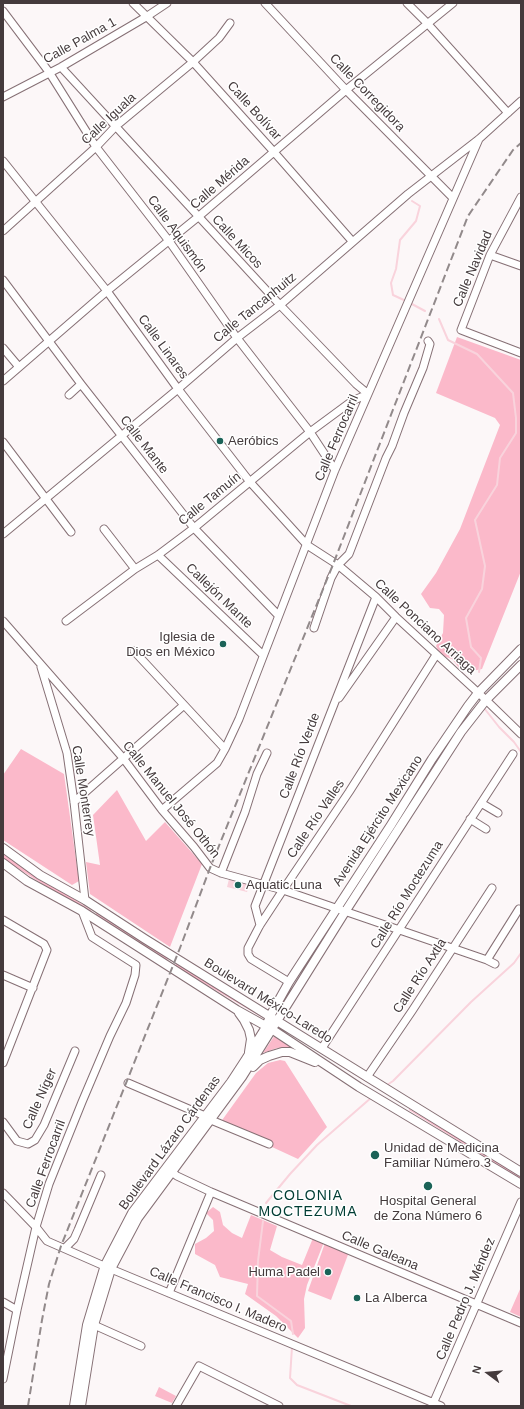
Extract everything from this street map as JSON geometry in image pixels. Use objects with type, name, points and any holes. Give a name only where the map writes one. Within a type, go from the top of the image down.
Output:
[{"type":"main road","name":"Avenida Ejército Mexicano","points":[[277,1021],[346,912],[432,759],[478,693],[521,649]]},
{"type":"main road","name":"Avenida Ejército Mexicano","points":[[270,1016],[289,982],[336,909],[461,732],[486,700],[521,665]]},
{"type":"main road","name":"Boulevard México-Laredo","points":[[3,848],[40,875],[85,900],[401,1099],[521,1172]]},
{"type":"main road","name":"Boulevard México-Laredo","points":[[3,864],[27,881],[82,911],[237,1010],[270,1028],[359,1087],[433,1133],[521,1184]]},
{"type":"main road","points":[[237,1010],[246,1024],[251,1038],[250,1048],[246,1058]]},
{"type":"main road","name":"Boulevard Lázaro Cárdenas","points":[[74,1406],[87,1325],[108,1267],[132,1214],[169,1170],[208,1118],[242,1078],[270,1028],[270,1016]]},
{"type":"main road","name":"Boulevard Lázaro Cárdenas","points":[[208,1118],[246,1058],[277,1021]]},
{"type":"main road","points":[[242,1078],[260,1060],[269,1056],[290,1052],[335,1071]]},
{"type":"main road","name":"Boulevard Lázaro Cárdenas","points":[[81,1406],[94,1325],[108,1267]]},
{"type":"street","name":"Calle Bolívar","points":[[133,3],[193,62],[352,241]]},
{"type":"street","name":"Calle Palma 1","points":[[3,97],[61,67],[167,3]]},
{"type":"street","name":"Calle Corregidora","points":[[265,3],[346,90],[453,198]]},
{"type":"street","points":[[408,3],[508,113]]},
{"type":"street","name":"Calle Mérida","points":[[3,381],[106,291],[198,217],[346,90],[453,3]]},
{"type":"street","name":"Calle Aquismón","points":[[3,11],[49,72],[96,147],[169,241],[237,338],[310,432],[336,470]]},
{"type":"street","name":"Calle Iguala","points":[[3,231],[96,147],[116,126],[193,62],[219,38],[230,23]]},
{"type":"street","name":"Calle Micos","points":[[61,67],[280,305],[356,384],[368,394]]},
{"type":"street","name":"Calle Tancanhuitz","points":[[3,534],[122,436],[237,338],[280,305],[408,194],[479,139],[521,101]]},
{"type":"street","name":"Calle Ferrocarril","points":[[162,810],[217,763],[225,749],[239,719],[336,470],[479,139]]},
{"type":"street","name":"Calle Linares","points":[[3,161],[106,291],[178,389],[250,482],[307,545]]},
{"type":"street","name":"Calle Navidad","points":[[521,197],[490,255],[461,330],[521,353]]},
{"type":"street","points":[[490,255],[521,266]]},
{"type":"street","name":"Calle Mante","points":[[4,285],[194,528],[278,616]]},
{"type":"street","points":[[314,628],[329,585],[338,565],[349,554],[423,368],[430,344],[428,341]]},
{"type":"street","points":[[3,348],[19,367]]},
{"type":"street","points":[[69,395],[81,384]]},
{"type":"street","name":"Calle Tamuín","points":[[66,621],[135,569],[158,555],[194,528],[310,432],[352,401],[368,394]]},
{"type":"street","points":[[3,442],[44,499],[71,532]]},
{"type":"street","points":[[104,529],[135,569]]},
{"type":"street","name":"Calle Ponciano Arriaga","points":[[307,545],[338,565],[376,597],[396,618],[521,734]]},
{"type":"street","name":"Callejón Mante","points":[[158,555],[263,655]]},
{"type":"street","name":"Calle Río Verde","points":[[260,925],[255,906],[376,597]]},
{"type":"street","points":[[332,708],[396,618]]},
{"type":"street","name":"Calle Manuel José Othón","points":[[3,621],[123,758],[162,810],[194,846],[210,868],[221,873],[283,890],[495,964]]},
{"type":"street","points":[[134,651],[225,749]]},
{"type":"street","name":"Calle Río Valles","points":[[289,982],[251,959],[248,954],[248,948],[260,925],[349,792],[436,655]]},
{"type":"street","name":"Calle Monterrey","points":[[41,665],[67,753],[85,900]]},
{"type":"street","points":[[74,802],[184,705]]},
{"type":"street","points":[[221,873],[245,812],[257,774],[267,753]]},
{"type":"street","name":"Calle Río Moctezuma","points":[[322,1048],[400,930],[512,754]]},
{"type":"street","points":[[481,803],[498,813]]},
{"type":"street","points":[[470,819],[486,829]]},
{"type":"street","name":"Calle Río Axtla","points":[[369,1078],[492,888]]},
{"type":"street","points":[[486,960],[519,909]]},
{"type":"street","name":"Calle Ferrocarril","points":[[3,1379],[36,1227],[49,1184],[110,1036],[126,1003],[135,975],[136,965],[92,937],[82,911]]},
{"type":"street","points":[[3,920],[44,944],[47,950],[3,1063]]},
{"type":"street","points":[[3,975],[33,988]]},
{"type":"street","name":"Calle Níger","points":[[3,1122],[17,1140],[28,1144],[35,1140],[44,1125],[75,1051]]},
{"type":"street","points":[[128,1083],[269,1144]]},
{"type":"street","name":"Calle Galeana","points":[[169,1170],[177,1176],[211,1192],[521,1323]]},
{"type":"street","points":[[65,1248],[74,1238],[78,1230],[101,1175]]},
{"type":"street","points":[[169,1292],[211,1192]]},
{"type":"street","name":"Calle Francisco I. Madero","points":[[3,1193],[47,1240],[436,1405]]},
{"type":"street","name":"Calle Pedro J. Méndez","points":[[436,1405],[521,1202]]},
{"type":"street","points":[[3,1302],[17,1310]]},
{"type":"street","points":[[94,1325],[141,1346]]},
{"type":"street","points":[[176,1406],[200,1366],[274,1405]]},
{"type":"shaded area","points":[[457,337],[521,360],[521,571],[482,669],[472,671],[459,668],[452,659],[440,655],[436,646],[443,633],[444,615],[439,609],[430,608],[421,594],[436,573],[460,529],[500,425],[495,418],[436,393]]},
{"type":"shaded area","points":[[21,749],[64,774],[79,881],[72,885],[3,840],[3,775]]},
{"type":"shaded area","points":[[117,790],[146,841],[165,822],[202,864],[170,947],[90,894],[86,862],[100,865],[93,815]]},
{"type":"shaded area","points":[[3,854],[91,910],[92,915],[3,859]]},
{"type":"shaded area","name":"Aquatic Luna","points":[[229,879],[250,884],[247,892],[227,887]]},
{"type":"shaded area","points":[[96,913],[168,957],[167,961],[96,917]]},
{"type":"shaded area","points":[[177,962],[262,1016],[263,1018],[175,966]]},
{"type":"shaded area","points":[[275,1035],[293,1047],[277,1048],[263,1053]]},
{"type":"shaded area","points":[[280,1060],[285,1061],[327,1127],[298,1159],[220,1123],[256,1073],[268,1063]]},
{"type":"shaded area","points":[[409,1110],[521,1175],[521,1179]]},
{"type":"shaded area","points":[[213,1207],[220,1212],[223,1225],[232,1233],[242,1238],[251,1215],[277,1226],[270,1250],[282,1257],[302,1265],[313,1238],[324,1242],[307,1285],[304,1299],[305,1328],[298,1338],[276,1316],[245,1294],[248,1284],[220,1277],[215,1265],[195,1254],[195,1244],[206,1238],[214,1231],[213,1220],[206,1213]]},
{"type":"shaded area","name":"Huma Padel","points":[[325,1243],[349,1252],[331,1300],[308,1291]]},
{"type":"shaded area","points":[[521,1287],[521,1317],[510,1312]]},
{"type":"shaded area","points":[[159,1387],[176,1396],[172,1403],[155,1396]]},
{"type":"waterway","points":[[406,301],[393,295],[391,283],[396,269],[400,240],[416,221],[420,206],[412,201]]},
{"type":"waterway","points":[[410,303],[425,311]]},
{"type":"waterway","points":[[439,319],[448,340],[477,354],[513,393],[516,418],[516,433],[500,458],[497,485],[475,520],[485,566],[482,589],[466,618],[471,647],[481,658],[479,672]]},
{"type":"waterway","points":[[484,708],[521,752]]},
{"type":"waterway","points":[[387,1085],[393,1081],[471,1002],[514,963],[521,953]]},
{"type":"waterway","points":[[266,1203],[317,1145],[372,1097]]},
{"type":"waterway","points":[[263,1221],[258,1261],[257,1296],[291,1321],[293,1334]]},
{"type":"waterway","points":[[292,1347],[290,1378],[297,1385],[351,1406]]},
{"type":"railway","points":[[28,1406],[49,1284],[61,1246],[180,948],[210,868],[334,562],[468,216],[513,150],[521,143]]},
{"type":"place","name":"Aeróbics","points":[[220,441]]},
{"type":"place","name":"Iglesia de Dios en México","points":[[223,644]]},
{"type":"place","name":"Aquatic Luna","points":[[238,885]]},
{"type":"place","name":"Unidad de Medicina Familiar Número 3","points":[[375,1155]]},
{"type":"place","name":"Hospital General de Zona Número 6","points":[[428,1186]]},
{"type":"place","name":"Huma Padel","points":[[328,1272]]},
{"type":"place","name":"La Alberca","points":[[357,1298]]},
{"type":"district","name":"COLONIA MOCTEZUMA","points":[[308,1204]]}]
